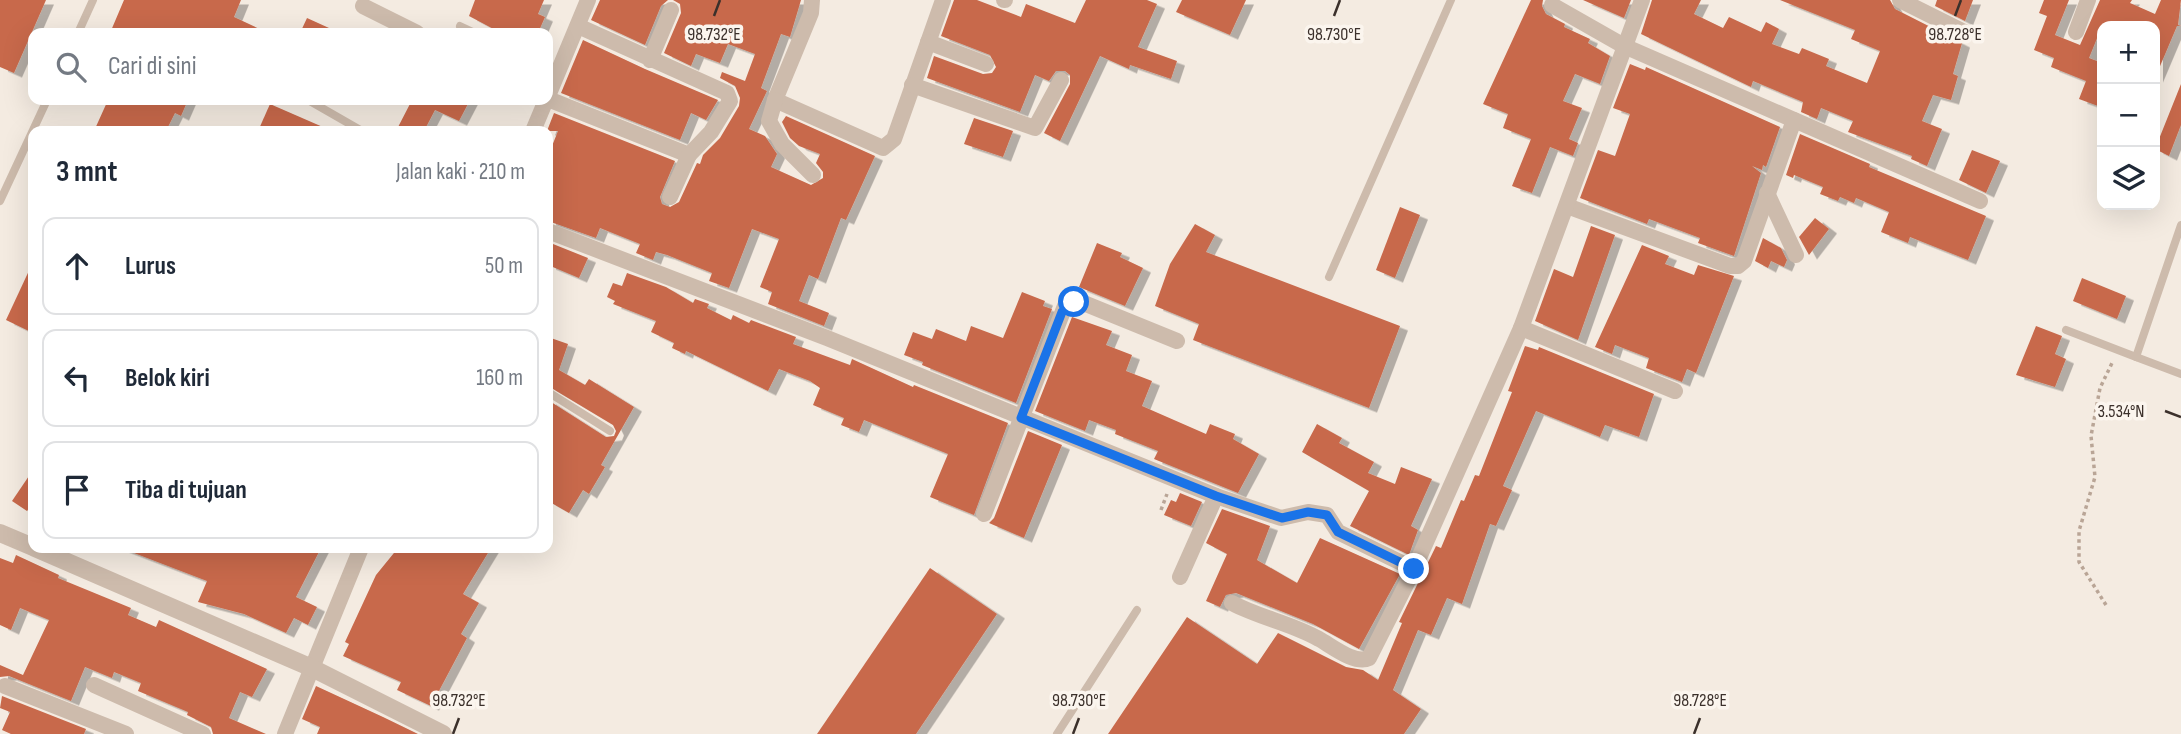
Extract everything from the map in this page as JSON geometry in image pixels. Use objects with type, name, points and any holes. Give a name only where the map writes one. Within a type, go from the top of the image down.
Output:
[{"type":"street","points":[[553,69],[578,26],[588,0]]},
{"type":"street","points":[[812,0],[811,13],[769,121],[782,144],[813,175]]},
{"type":"street","points":[[775,100],[884,148],[894,139],[943,0]]},
{"type":"street","points":[[1232,603],[1254,615],[1296,626],[1354,659],[1366,660],[1414,569],[1521,328],[1642,0]]},
{"type":"street","points":[[1900,0],[1966,33]]},
{"type":"street","points":[[2076,32],[2088,0]]},
{"type":"street","points":[[1552,5],[1625,46],[1980,201]]},
{"type":"street","points":[[363,6],[407,28]]},
{"type":"street","points":[[650,60],[671,10]]},
{"type":"street","points":[[578,26],[730,96],[730,101],[711,132],[689,155],[670,197]]},
{"type":"street","points":[[928,42],[986,64]]},
{"type":"street","points":[[912,85],[1035,128],[1061,80]]},
{"type":"street","points":[[553,100],[689,155]]},
{"type":"street","points":[[535,126],[544,105]]},
{"type":"street","points":[[1567,206],[1734,267],[1744,261],[1794,120]]},
{"type":"street","points":[[1767,193],[1796,254]]},
{"type":"street","points":[[553,233],[827,338],[1216,496],[1282,518],[1308,512],[1327,515],[1338,532],[1414,569]]},
{"type":"street","points":[[984,514],[1062,312],[1069,303],[1086,304],[1177,341]]},
{"type":"street","points":[[1521,328],[1675,391]]},
{"type":"street","points":[[1180,577],[1216,496]]},
{"type":"street","points":[[0,533],[28,545]]},
{"type":"street","points":[[48,553],[312,668],[443,734]]},
{"type":"street","points":[[285,734],[359,553]]},
{"type":"street","points":[[94,685],[203,734]]},
{"type":"street","points":[[5,686],[126,734]]},
{"type":"lane","points":[[80,28],[93,0]]},
{"type":"lane","points":[[1329,277],[1451,0]]},
{"type":"lane","points":[[460,26],[464,28]]},
{"type":"lane","points":[[35,126],[45,105]]},
{"type":"lane","points":[[317,105],[353,126]]},
{"type":"lane","points":[[0,201],[28,141]]},
{"type":"lane","points":[[2136,357],[2181,225]]},
{"type":"lane","points":[[2066,330],[2181,374]]},
{"type":"lane","points":[[553,395],[610,431]]},
{"type":"lane","points":[[1057,734],[1137,610]]},
{"type":"path","points":[[2106,605],[2079,562],[2079,531],[2095,477],[2091,436],[2100,388],[2111,361],[2136,357]]},
{"type":"building","points":[[0,0],[46,0],[34,28],[28,28],[28,41],[14,73],[0,67]]},
{"type":"building","points":[[124,0],[241,0],[234,17],[257,28],[112,28]]},
{"type":"building","points":[[475,0],[544,0],[538,14],[545,17],[540,28],[492,28],[469,16]]},
{"type":"building","points":[[600,0],[668,0],[661,6],[645,45],[591,20]]},
{"type":"building","points":[[673,0],[801,0],[790,37],[781,34],[761,88],[767,91],[749,129],[765,136],[777,154],[771,167],[811,185],[823,178],[823,172],[816,163],[820,154],[799,146],[790,138],[782,122],[786,116],[875,156],[846,220],[841,218],[818,279],[809,275],[799,301],[829,313],[824,326],[768,304],[772,292],[760,287],[779,239],[752,229],[729,288],[709,281],[712,273],[667,255],[656,252],[653,260],[636,253],[640,244],[600,228],[596,238],[553,223],[553,144],[558,131],[553,131],[553,126],[549,126],[554,113],[675,161],[660,197],[662,204],[670,207],[679,202],[697,163],[700,164],[703,155],[720,138],[739,106],[740,98],[735,86],[720,78],[722,72],[745,81],[755,54],[728,44],[720,63],[696,54],[691,66],[664,53],[681,13],[680,4]]},
{"type":"building","points":[[954,0],[977,0],[1021,17],[1026,4],[1075,23],[1086,0],[1147,0],[1157,4],[1138,47],[1177,61],[1171,79],[1130,65],[1129,69],[1100,56],[1060,141],[1044,133],[1070,84],[1070,75],[1065,71],[1056,71],[1049,81],[1035,75],[1020,112],[927,78],[934,56],[983,74],[992,73],[996,67],[990,55],[941,36]]},
{"type":"building","points":[[1182,0],[1246,0],[1230,35],[1176,12]]},
{"type":"building","points":[[1531,0],[1543,0],[1542,6],[1546,14],[1565,24],[1564,27],[1590,39],[1588,43],[1610,56],[1600,84],[1575,74],[1563,101],[1582,108],[1569,139],[1578,143],[1573,156],[1550,147],[1532,193],[1512,186],[1531,139],[1503,128],[1508,114],[1483,104]]},
{"type":"building","points":[[1583,0],[1631,0],[1624,18]]},
{"type":"building","points":[[1652,0],[1701,0],[1694,14],[1723,28],[1729,17],[1761,32],[1766,22],[1779,29],[1772,44],[1799,54],[1802,48],[1829,59],[1826,66],[1867,83],[1880,51],[1851,39],[1855,30],[1780,0],[1890,0],[1895,9],[1962,43],[1953,74],[1958,76],[1951,100],[1933,95],[1922,121],[1942,129],[1927,166],[1911,159],[1912,156],[1848,132],[1853,121],[1821,108],[1817,119],[1801,112],[1803,102],[1753,81],[1751,87],[1641,34]]},
{"type":"building","points":[[1937,0],[1973,0],[1965,21],[1935,6]]},
{"type":"building","points":[[2044,0],[2069,0],[2055,35],[2080,45],[2100,0],[2132,0],[2130,3],[2155,14],[2161,0],[2181,0],[2178,25],[2181,26],[2177,26],[2160,66],[2160,21],[2097,21],[2097,38],[2089,58],[2097,61],[2097,106],[2079,99],[2086,81],[2051,67],[2054,58],[2034,50],[2047,16],[2039,13]]},
{"type":"building","points":[[307,18],[329,28],[302,28]]},
{"type":"building","points":[[583,40],[718,100],[706,120],[691,113],[680,140],[561,93]]},
{"type":"building","points":[[1630,64],[1645,70],[1646,67],[1780,127],[1766,167],[1763,165],[1762,170],[1752,166],[1761,173],[1734,256],[1698,243],[1700,238],[1649,219],[1647,224],[1580,198],[1598,150],[1615,156],[1630,114],[1613,108]]},
{"type":"building","points":[[2181,84],[2181,125],[2169,156],[2160,152],[2160,136]]},
{"type":"building","points":[[106,105],[186,105],[181,116],[175,113],[168,126],[96,126]]},
{"type":"building","points":[[270,105],[272,105],[321,126],[260,126]]},
{"type":"building","points":[[409,105],[467,105],[459,121],[435,110],[427,126],[399,126]]},
{"type":"building","points":[[974,118],[1013,131],[1003,157],[964,144]]},
{"type":"building","points":[[1800,134],[1870,164],[1869,167],[1986,216],[1968,260],[1910,237],[1908,243],[1881,232],[1889,212],[1856,198],[1854,203],[1840,197],[1838,201],[1820,194],[1823,187],[1794,175],[1793,178],[1786,175]]},
{"type":"building","points":[[1972,150],[2000,161],[1986,193],[1959,180]]},
{"type":"building","points":[[1400,207],[1420,215],[1395,278],[1376,270]]},
{"type":"building","points":[[1815,218],[1829,229],[1809,255],[1799,237]]},
{"type":"building","points":[[1195,224],[1215,235],[1206,252],[1400,326],[1369,408],[1193,340],[1199,324],[1155,306],[1170,264]]},
{"type":"building","points":[[1591,226],[1615,235],[1578,340],[1535,321],[1554,269],[1573,277]]},
{"type":"building","points":[[1763,238],[1781,248],[1787,260],[1784,267],[1771,261],[1768,268],[1755,261]]},
{"type":"building","points":[[1097,243],[1122,253],[1120,257],[1143,268],[1125,306],[1079,287]]},
{"type":"building","points":[[553,244],[588,258],[579,278],[553,267]]},
{"type":"building","points":[[1642,245],[1669,256],[1665,264],[1694,275],[1698,265],[1734,276],[1696,373],[1687,369],[1682,382],[1646,368],[1649,358],[1615,345],[1612,354],[1595,347]]},
{"type":"building","points":[[28,273],[28,331],[6,320]]},
{"type":"building","points":[[627,273],[666,287],[693,303],[695,299],[709,304],[707,308],[731,320],[733,315],[749,323],[751,320],[796,337],[793,344],[850,365],[852,359],[913,387],[914,385],[1008,423],[974,515],[930,497],[948,454],[864,420],[859,432],[841,425],[844,418],[813,405],[820,388],[810,381],[779,369],[768,391],[686,351],[685,354],[672,348],[674,343],[651,332],[656,321],[613,304],[615,301],[607,297],[613,283],[622,286]]},
{"type":"building","points":[[2082,278],[2126,296],[2117,319],[2073,301]]},
{"type":"building","points":[[1022,292],[1045,301],[1043,306],[1052,309],[1016,403],[922,365],[923,362],[904,355],[913,332],[932,339],[936,329],[966,341],[971,326],[1003,338]]},
{"type":"building","points":[[1072,317],[1112,331],[1106,345],[1132,355],[1126,371],[1152,381],[1142,406],[1206,434],[1210,424],[1235,434],[1233,439],[1259,454],[1238,493],[1154,459],[1158,451],[1115,434],[1116,430],[1089,420],[1085,431],[1035,411]]},
{"type":"building","points":[[2036,326],[2062,336],[2055,354],[2066,359],[2055,387],[2016,375]]},
{"type":"building","points":[[553,339],[568,344],[559,370],[585,385],[589,379],[634,407],[601,465],[605,467],[589,494],[583,490],[569,513],[553,504],[553,403],[606,437],[614,436],[616,431],[613,425],[553,389]]},
{"type":"building","points":[[1525,346],[1538,350],[1539,347],[1654,394],[1639,437],[1605,425],[1600,437],[1536,411],[1503,486],[1512,490],[1496,526],[1490,524],[1462,604],[1447,598],[1431,635],[1418,630],[1393,690],[1421,709],[1404,734],[1108,734],[1187,617],[1257,664],[1278,633],[1346,667],[1363,670],[1378,680],[1402,623],[1399,622],[1436,546],[1441,548],[1461,500],[1464,501],[1475,475],[1479,476],[1512,392],[1508,391]]},
{"type":"building","points":[[1317,424],[1342,438],[1339,443],[1374,462],[1368,473],[1395,484],[1401,467],[1432,479],[1411,526],[1418,530],[1409,555],[1350,526],[1369,491],[1302,452]]},
{"type":"building","points":[[1028,431],[1062,445],[1024,538],[989,523],[994,518]]},
{"type":"building","points":[[28,477],[27,511],[12,501]]},
{"type":"building","points":[[1180,493],[1202,502],[1191,526],[1164,515],[1171,500],[1176,502]]},
{"type":"building","points":[[1222,509],[1270,526],[1257,560],[1297,583],[1320,538],[1400,574],[1359,649],[1313,624],[1236,593],[1226,595],[1220,607],[1206,601],[1227,554],[1206,543]]},
{"type":"building","points":[[134,553],[318,553],[296,597],[317,607],[308,625],[294,618],[286,633],[244,614],[198,602],[207,581]]},
{"type":"building","points":[[394,553],[488,553],[463,594],[479,603],[461,634],[467,638],[431,706],[397,690],[401,682],[343,656],[349,644],[345,642],[376,575]]},
{"type":"building","points":[[16,555],[59,575],[58,578],[131,608],[128,615],[156,627],[159,620],[267,669],[252,697],[240,692],[229,718],[266,734],[213,734],[211,727],[187,715],[188,712],[138,691],[141,683],[114,672],[112,678],[85,667],[71,701],[9,676],[0,677],[0,665],[23,675],[49,620],[20,608],[11,630],[0,625],[0,558],[13,563]]},
{"type":"building","points":[[930,568],[997,614],[916,734],[817,734]]},
{"type":"building","points":[[316,686],[418,734],[317,734],[320,727],[302,719]]},
{"type":"building","points":[[2,696],[86,729],[84,734],[11,734],[2,730],[10,712],[0,708]]},
{"type":"route","points":[[1074,302],[1065,306],[1062,312],[1021,418],[1216,496],[1282,518],[1308,512],[1327,515],[1338,532],[1414,569]]}]
